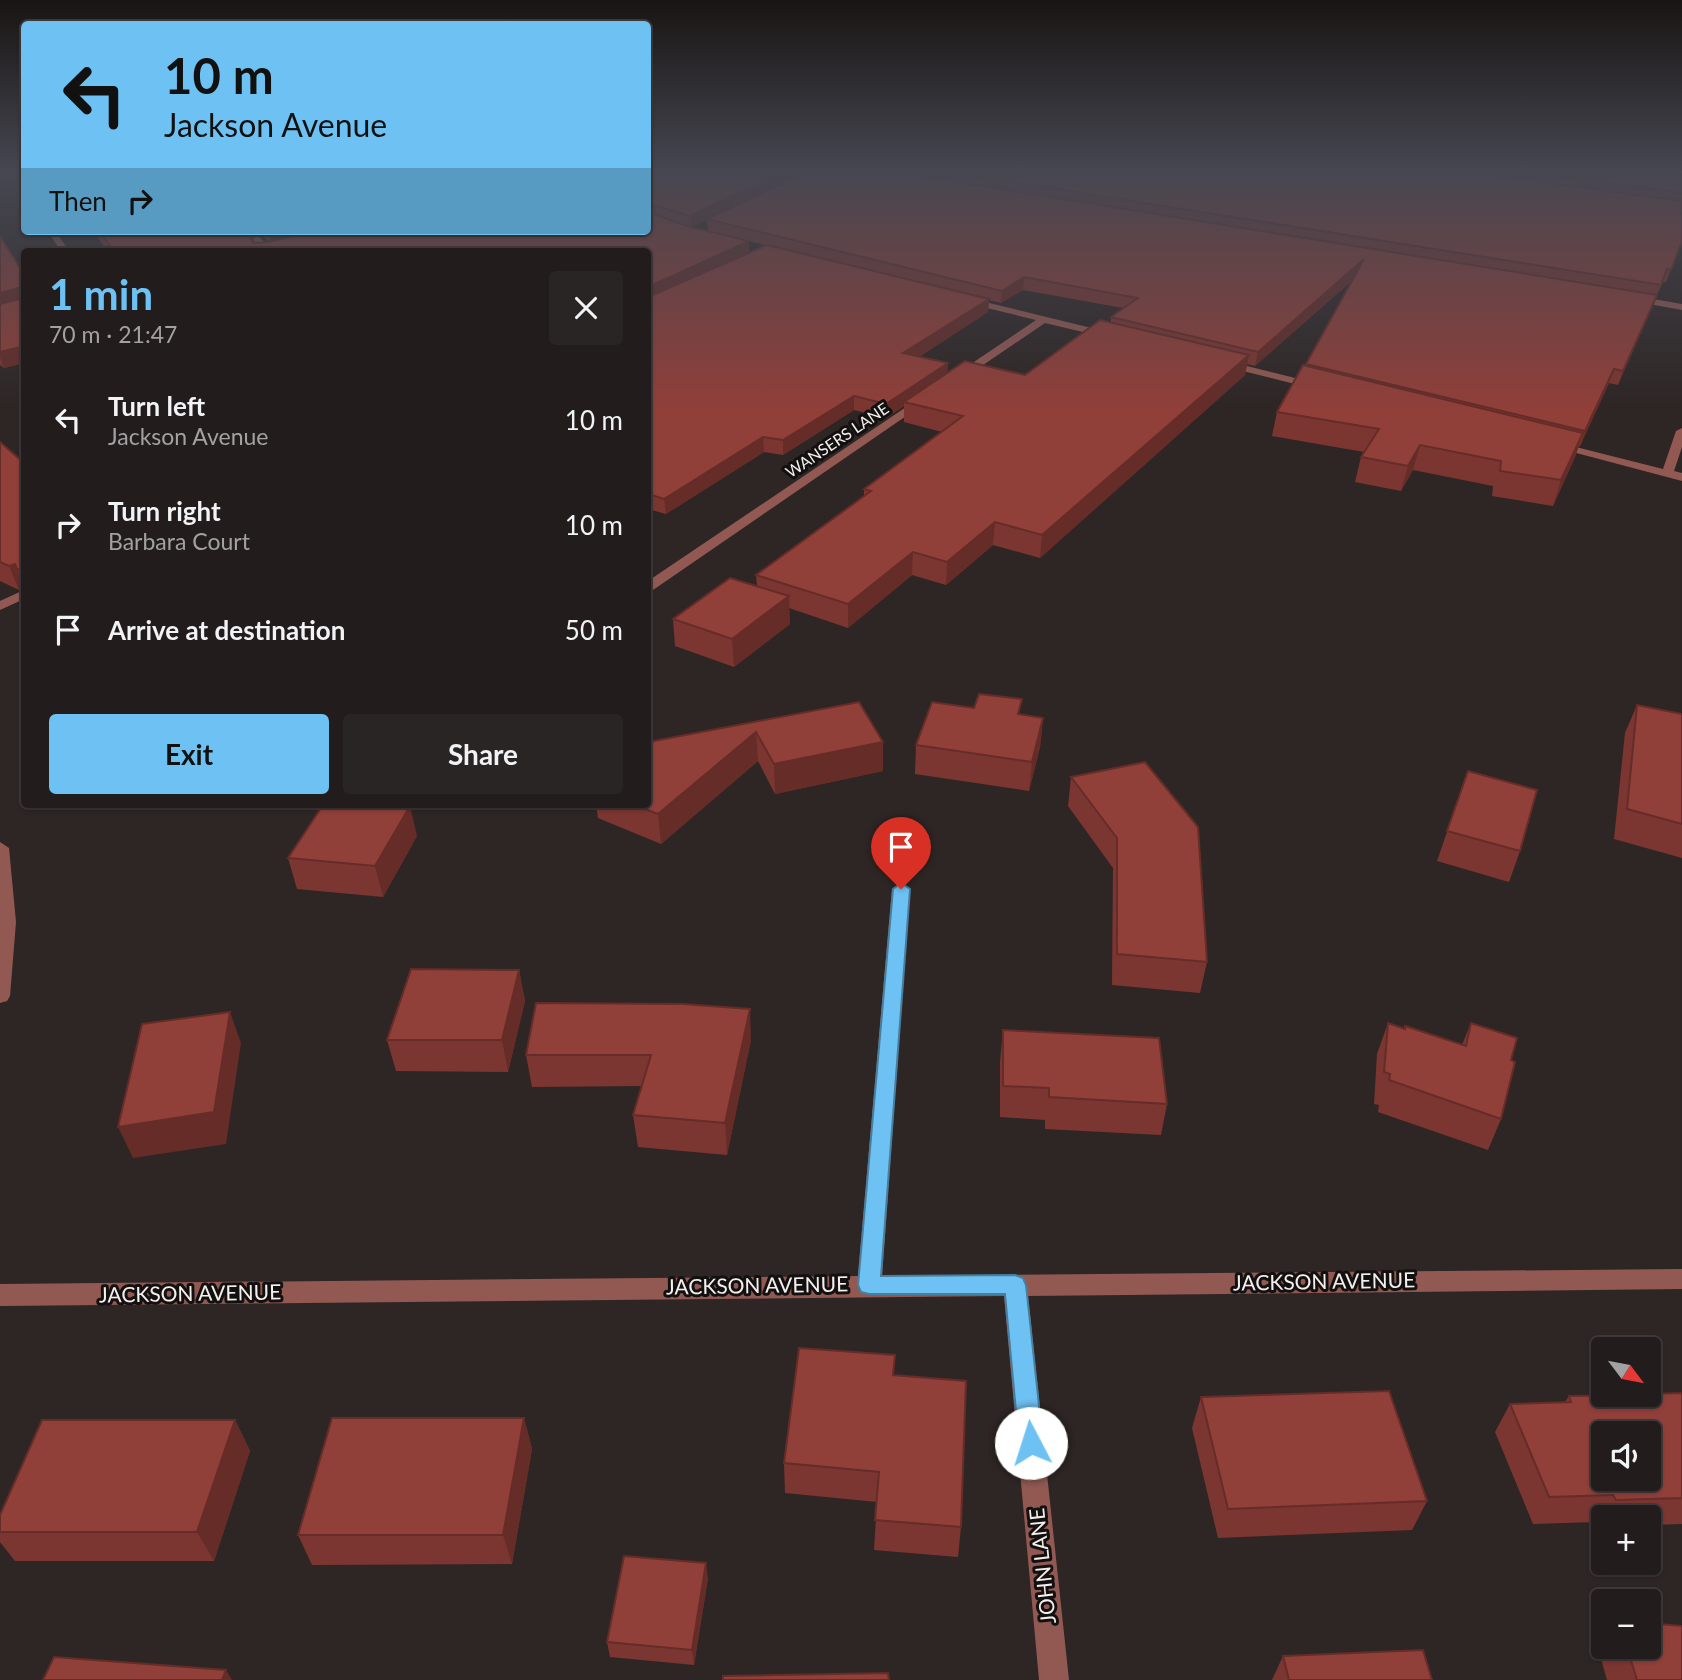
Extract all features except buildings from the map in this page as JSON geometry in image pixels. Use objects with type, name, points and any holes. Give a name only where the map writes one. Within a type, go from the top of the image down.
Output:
[{"type":"street","points":[[1613,295],[1682,307]]},
{"type":"street","points":[[951,296],[1125,339]]},
{"type":"street","points":[[953,380],[1044,319]]},
{"type":"street","points":[[1207,359],[1329,389]]},
{"type":"street","name":"WANSERS LANE","points":[[651,585],[931,396]]},
{"type":"street","points":[[1667,473],[1682,431]]},
{"type":"street","points":[[1545,443],[1682,477]]},
{"type":"street","points":[[0,606],[21,596]]},
{"type":"street","points":[[0,848],[5,879],[6,970],[0,996]]},
{"type":"street","points":[[869,1285],[901,889]]},
{"type":"street","name":"JACKSON AVENUE","points":[[0,1295],[1682,1279]]},
{"type":"street","name":"JOHN LANE","points":[[1015,1285],[1054,1680]]},
{"type":"route","points":[[901,889],[869,1285],[1015,1285],[1031,1443]]}]
